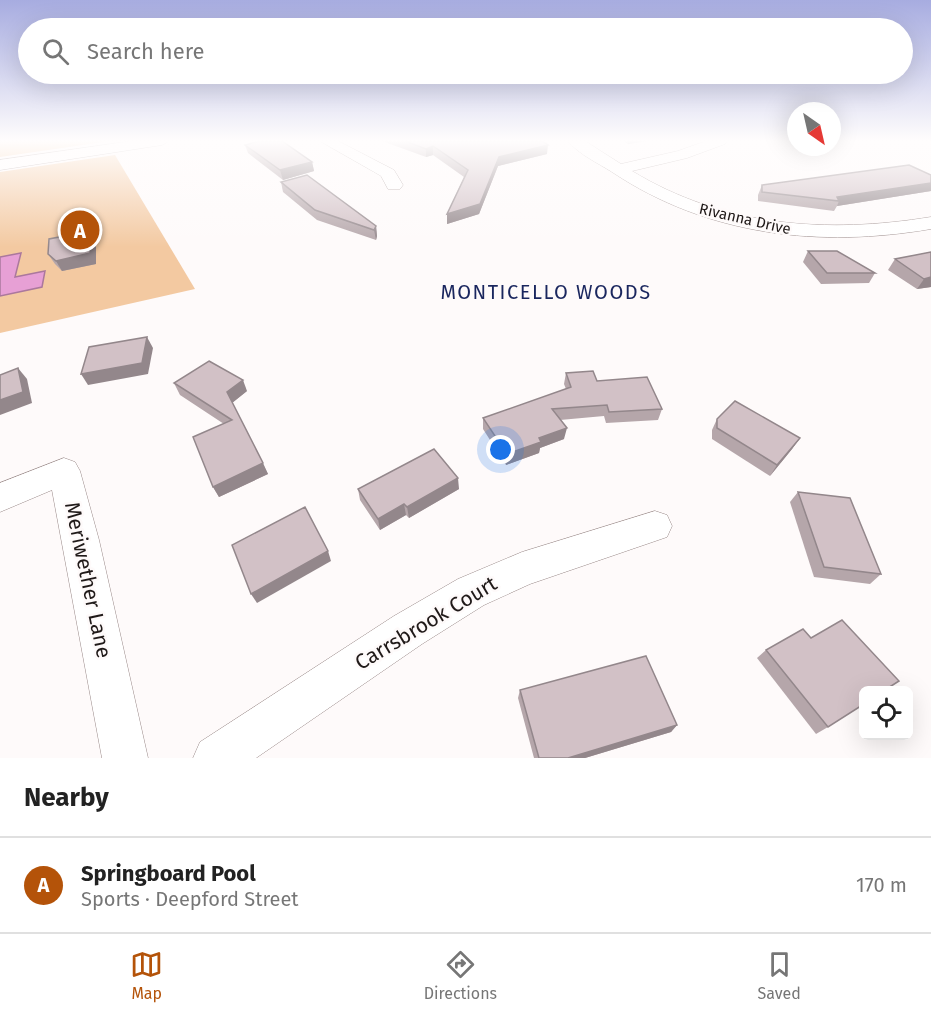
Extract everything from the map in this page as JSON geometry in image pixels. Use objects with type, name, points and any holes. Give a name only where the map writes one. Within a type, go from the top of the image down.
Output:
[{"type":"street","points":[[390,176],[394,185]]},
{"type":"street","name":"Rivanna Drive","points":[[632,176],[654,190],[689,206],[766,226],[856,234],[931,224]]},
{"type":"street","name":"Meriwether Lane","points":[[0,498],[64,471],[81,540],[125,758]]},
{"type":"street","name":"Carrsbrook Court","points":[[216,758],[408,630],[471,592],[522,569],[655,526]]},
{"type":"shaded area","points":[[0,176],[128,176],[195,289],[0,333]]},
{"type":"shaded area","points":[[21,253],[15,277],[45,271],[42,287],[0,296],[0,257]]},
{"type":"building","points":[[309,176],[376,226],[374,230],[315,210],[281,182]]},
{"type":"building","points":[[465,176],[491,176],[480,204],[447,214]]},
{"type":"building","points":[[825,176],[931,176],[931,183],[837,197],[839,201],[762,192],[762,185]]},
{"type":"building","points":[[91,231],[90,253],[56,261],[48,254],[49,239]]},
{"type":"building","points":[[808,251],[837,251],[875,273],[827,273]]},
{"type":"building","points":[[931,252],[931,277],[924,279],[895,259]]},
{"type":"building","points":[[147,337],[142,363],[81,374],[89,347]]},
{"type":"building","points":[[209,361],[243,380],[227,392],[263,463],[213,487],[193,437],[232,420],[174,383]]},
{"type":"building","points":[[18,368],[23,392],[0,400],[0,375]]},
{"type":"building","points":[[593,371],[597,381],[647,377],[662,409],[609,412],[607,405],[552,409],[567,428],[539,438],[541,442],[507,454],[483,418],[571,387],[566,373]]},
{"type":"building","points":[[735,401],[800,438],[777,465],[717,428],[717,419]]},
{"type":"building","points":[[434,449],[458,478],[407,507],[404,504],[378,519],[358,489]]},
{"type":"building","points":[[798,492],[850,498],[881,574],[824,567]]},
{"type":"building","points":[[305,507],[328,551],[251,594],[232,545]]},
{"type":"building","points":[[842,620],[899,681],[891,686],[859,686],[859,707],[828,727],[766,650],[803,629],[811,638]]},
{"type":"building","points":[[646,656],[677,725],[568,758],[539,758],[520,690]]},
{"type":"place","name":"Springboard Pool","points":[[80,230]]},
{"type":"district","name":"MONTICELLO WOODS","points":[[546,292]]}]
